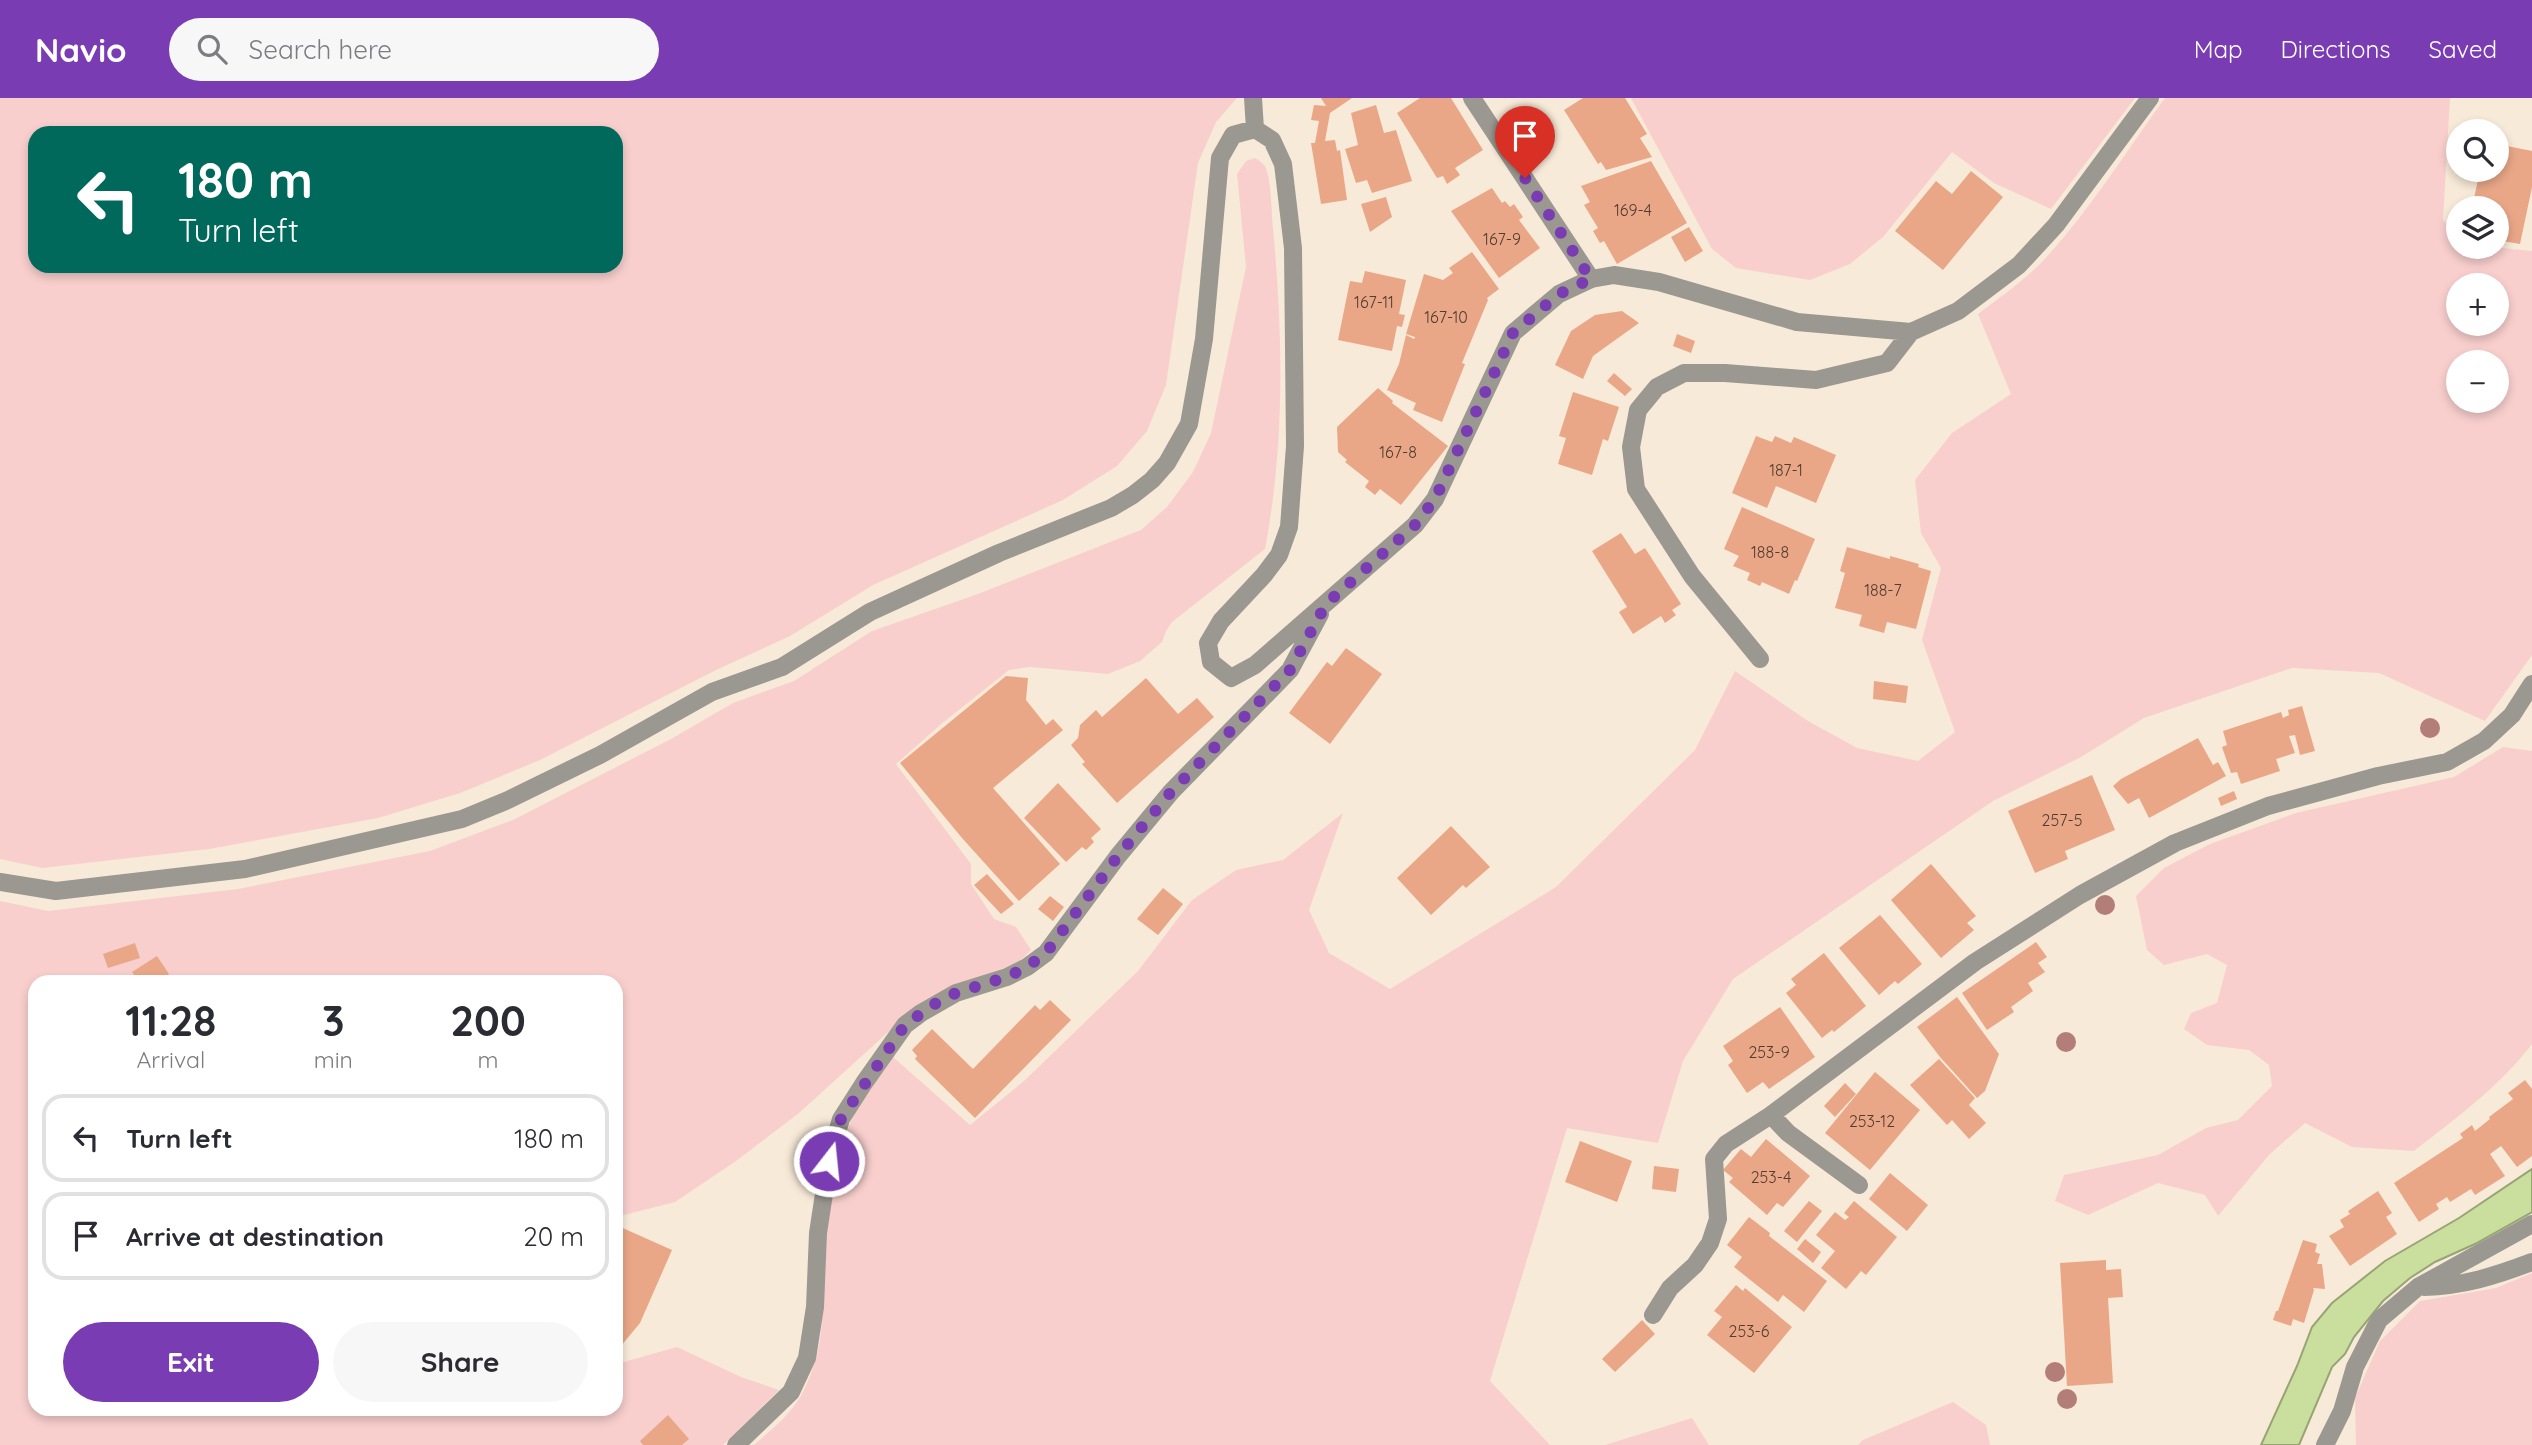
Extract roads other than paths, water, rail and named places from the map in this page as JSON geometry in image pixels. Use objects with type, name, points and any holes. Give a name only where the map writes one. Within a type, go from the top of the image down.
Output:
[{"type":"street","points":[[1253,98],[1255,129]]},
{"type":"street","points":[[1472,98],[1591,279]]},
{"type":"street","points":[[1760,659],[1692,576],[1636,489],[1631,447],[1638,410],[1657,387],[1684,373],[1725,373],[1816,380],[1887,363],[1911,332],[1958,311],[2019,265],[2056,225],[2150,98]]},
{"type":"street","points":[[0,882],[56,891],[245,869],[462,819],[508,800],[600,755],[712,692],[782,667],[870,612],[999,553],[1111,508],[1133,495],[1167,463],[1189,424],[1204,339],[1220,159],[1233,135],[1255,129],[1272,140],[1283,164],[1293,248],[1295,446],[1289,527],[1279,555],[1221,621],[1208,643],[1211,662],[1231,678],[1255,665],[1415,525],[1435,499],[1513,333],[1559,294],[1591,279],[1614,275],[1659,282],[1797,321],[1911,332]]},
{"type":"street","points":[[736,1445],[791,1392],[807,1358],[815,1307],[818,1233],[829,1161],[841,1119],[864,1083],[905,1025],[921,1013],[956,993],[1007,977],[1046,953],[1118,856],[1171,792],[1290,670],[1326,604]]},
{"type":"street","points":[[1653,1315],[1670,1288],[1695,1265],[1710,1243],[1718,1219],[1714,1159],[1726,1144],[1772,1115],[1975,962],[2080,895],[2175,843],[2268,806],[2378,776],[2447,762],[2484,741],[2512,715],[2532,684]]},
{"type":"street","points":[[1772,1115],[1788,1133],[1858,1185]]},
{"type":"street","points":[[2325,1445],[2342,1411],[2355,1367],[2379,1320],[2418,1287],[2532,1224]]},
{"type":"street","points":[[2418,1287],[2451,1287],[2490,1278],[2532,1262]]}]
